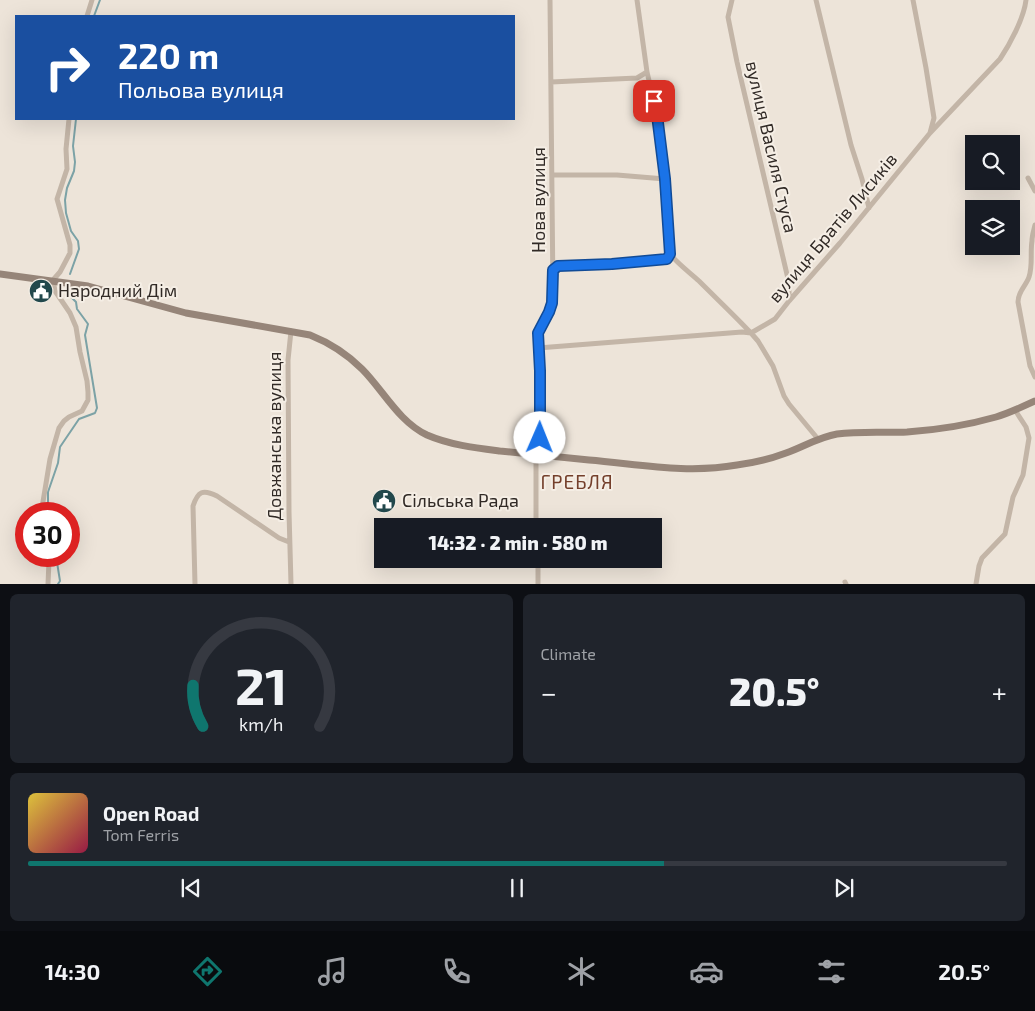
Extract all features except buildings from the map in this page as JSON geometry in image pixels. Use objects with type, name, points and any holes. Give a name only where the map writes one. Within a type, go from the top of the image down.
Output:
[{"type":"main road","points":[[0,274],[88,286],[186,313],[310,335],[328,343],[363,370],[412,425],[427,435],[456,444],[479,448],[652,467],[687,470],[706,469],[737,465],[787,453],[836,434],[908,432],[936,429],[988,419],[1016,410],[1035,400]]},
{"type":"street","points":[[87,15],[92,0]]},
{"type":"street","name":"Нова вулиця","points":[[536,518],[540,371],[538,333],[552,303],[553,270],[550,0]]},
{"type":"street","points":[[637,0],[657,115],[665,179],[669,256]]},
{"type":"street","name":"вулиця Василя Стуса","points":[[732,0],[728,17],[789,283],[789,300]]},
{"type":"street","points":[[816,0],[851,145],[869,208]]},
{"type":"street","points":[[913,0],[934,118],[930,133]]},
{"type":"street","name":"вулиця Братів Лисиків","points":[[751,333],[774,319],[840,244],[930,133],[1000,59],[1025,8],[1026,0]]},
{"type":"street","points":[[551,82],[637,78],[648,72]]},
{"type":"street","points":[[43,502],[50,459],[59,428],[69,417],[82,411],[88,400],[76,328],[70,313],[55,291],[53,280],[60,272],[70,253],[70,245],[57,200],[67,169],[66,149],[69,120]]},
{"type":"street","points":[[552,175],[617,175],[665,179]]},
{"type":"street","points":[[1028,178],[1035,191]]},
{"type":"street","points":[[1035,225],[1031,241],[1032,264],[1030,274],[1018,295],[1018,302],[1030,366],[1035,377]]},
{"type":"street","points":[[553,270],[558,266],[612,264],[669,256],[674,259],[712,293],[758,341],[773,366],[784,396],[818,440]]},
{"type":"street","name":"Довжанська вулиця","points":[[291,331],[288,360],[291,584]]},
{"type":"street","points":[[538,348],[742,332],[751,333]]},
{"type":"street","points":[[976,584],[982,558],[1005,534],[1013,497],[1023,475],[1029,438],[1026,427],[1016,410]]},
{"type":"street","name":"Довжанська вулиця","points":[[195,584],[193,506],[199,494],[210,492],[279,538],[290,542]]},
{"type":"street","points":[[48,567],[48,584]]},
{"type":"street","points":[[538,568],[538,584]]},
{"type":"waterway","points":[[94,15],[100,0]]},
{"type":"waterway","points":[[70,274],[79,249],[78,241],[71,231],[65,200],[67,188],[74,171],[73,146],[76,120]]},
{"type":"waterway","points":[[48,502],[48,492],[58,463],[60,447],[79,419],[95,413],[97,408],[85,335],[88,324],[77,309],[76,302],[67,293],[66,288]]},
{"type":"waterway","points":[[58,567],[60,581],[58,584]]},
{"type":"place","name":"Народний Дім","points":[[41,291]]},
{"type":"place","name":"Сільська Рада","points":[[384,501]]},
{"type":"district","name":"ГРЕБЛЯ","points":[[577,482]]},
{"type":"route","points":[[540,438],[538,333],[552,303],[553,270],[558,266],[667,259],[670,254],[665,179],[654,101]]}]
